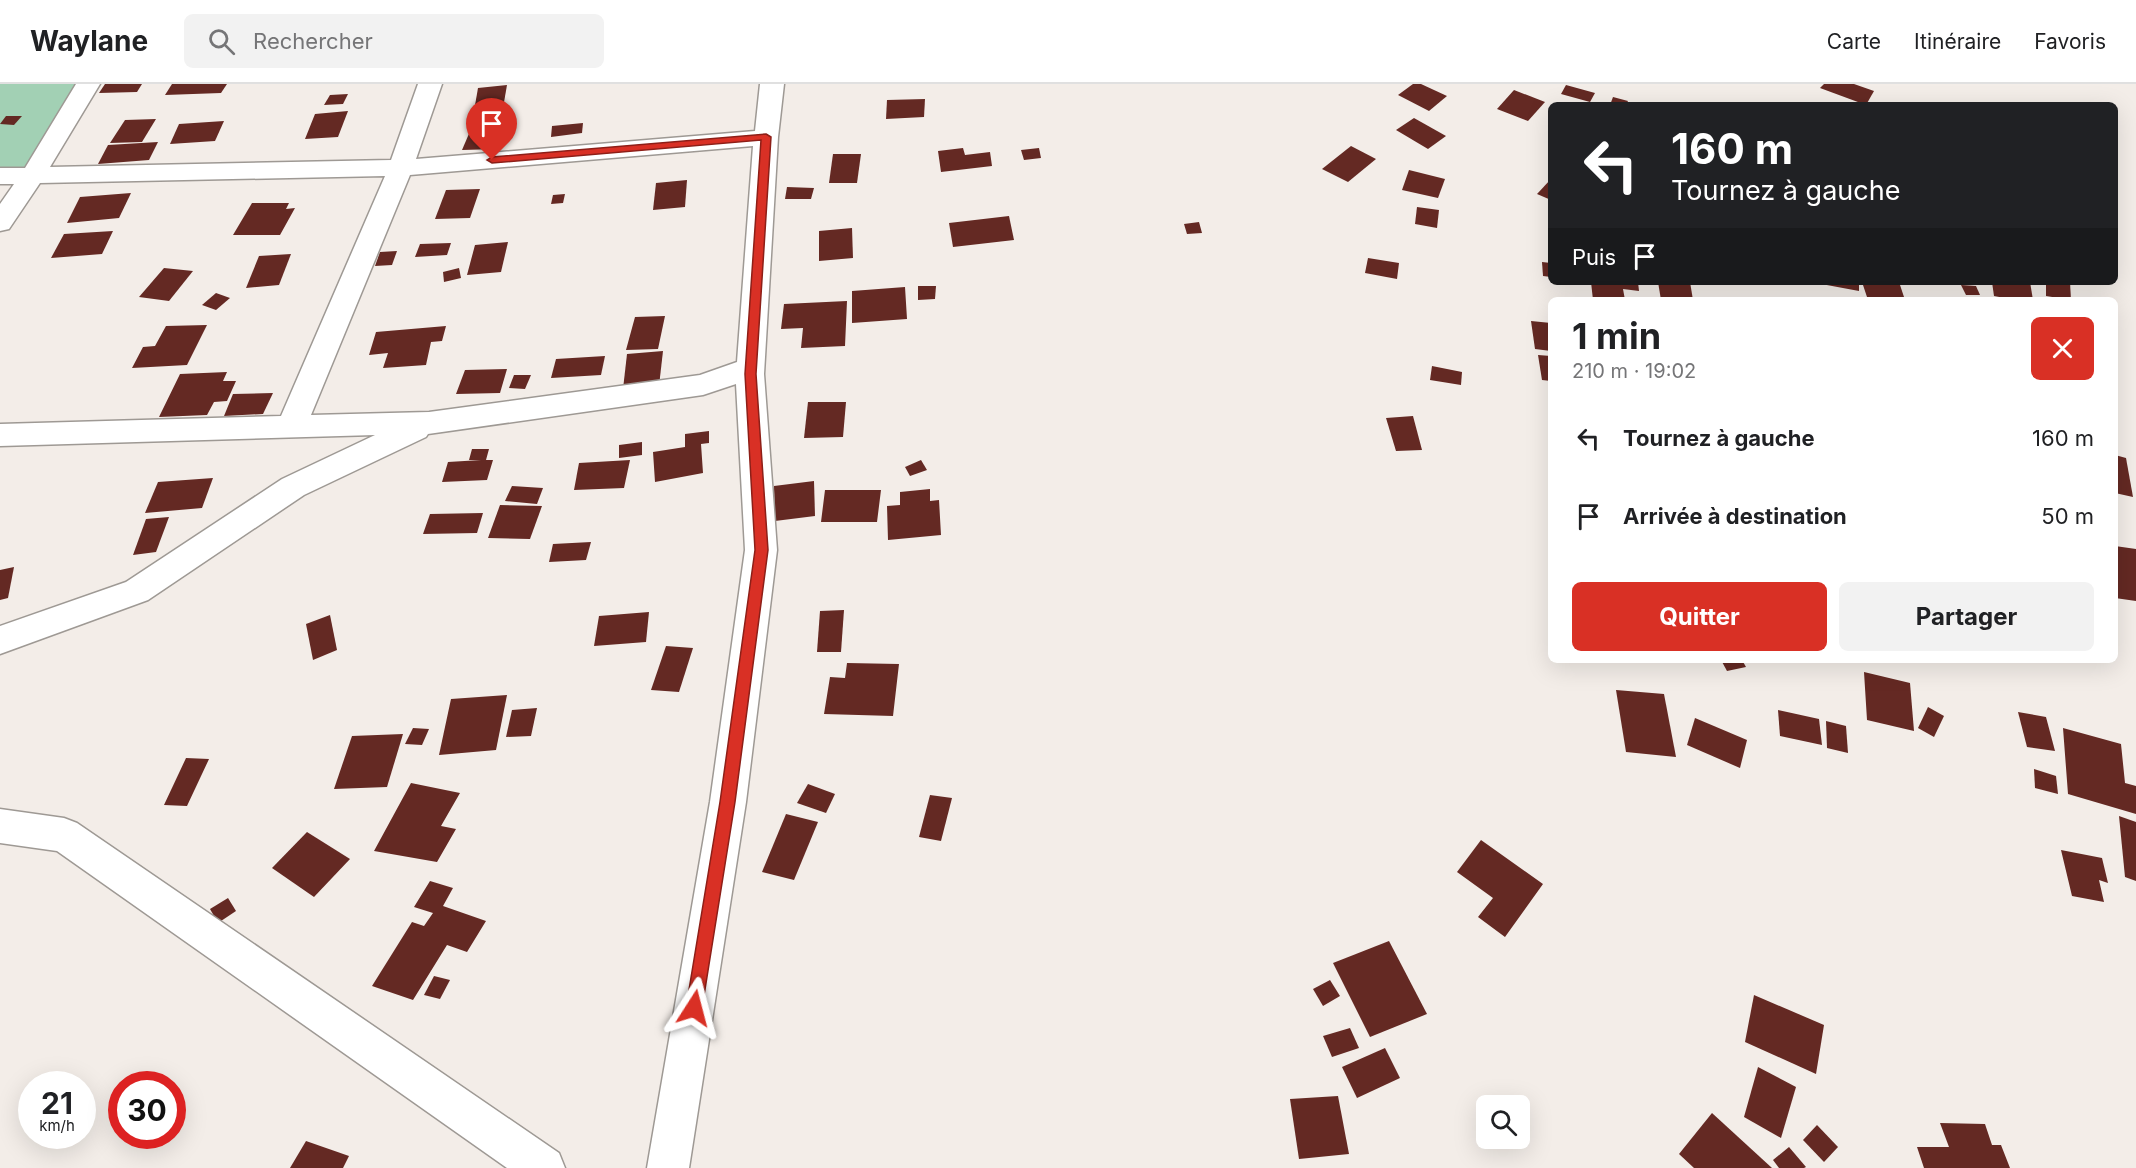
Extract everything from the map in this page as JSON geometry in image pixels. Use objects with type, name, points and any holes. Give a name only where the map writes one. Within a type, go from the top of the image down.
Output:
[{"type":"street","points":[[0,223],[33,175],[88,84]]},
{"type":"street","points":[[291,428],[401,168],[430,84]]},
{"type":"street","points":[[668,1168],[728,802],[761,550],[750,374],[766,137],[772,84]]},
{"type":"street","points":[[0,176],[401,168],[766,137]]},
{"type":"street","points":[[0,435],[429,423],[703,385],[738,372],[750,374]]},
{"type":"street","points":[[0,640],[137,591],[293,487],[429,423]]},
{"type":"street","points":[[0,826],[64,835],[544,1168]]},
{"type":"green space","points":[[0,84],[88,84],[33,175],[0,176]]},
{"type":"building","points":[[105,84],[142,84],[137,92],[99,93]]},
{"type":"building","points":[[172,84],[227,84],[221,93],[165,95]]},
{"type":"building","points":[[1413,84],[1421,84],[1447,96],[1429,111],[1398,95]]},
{"type":"building","points":[[1824,84],[1854,84],[1874,91],[1868,102],[1858,102],[1820,88]]},
{"type":"building","points":[[507,85],[503,108],[474,111],[478,88]]},
{"type":"building","points":[[1566,85],[1595,93],[1590,102],[1561,94]]},
{"type":"building","points":[[1514,90],[1545,102],[1528,121],[1497,109]]},
{"type":"building","points":[[348,94],[343,104],[324,105],[330,95]]},
{"type":"building","points":[[1613,97],[1628,101],[1628,102],[1611,102]]},
{"type":"building","points":[[925,99],[924,117],[886,119],[887,100]]},
{"type":"building","points":[[348,111],[338,137],[305,139],[315,114]]},
{"type":"building","points":[[6,116],[22,116],[14,125],[0,124]]},
{"type":"building","points":[[1414,118],[1446,136],[1428,149],[1396,130]]},
{"type":"building","points":[[156,119],[142,142],[110,143],[125,120]]},
{"type":"building","points":[[224,121],[215,141],[170,144],[179,124]]},
{"type":"building","points":[[583,123],[582,133],[551,137],[552,126]]},
{"type":"building","points":[[505,128],[498,149],[462,150],[471,129]]},
{"type":"building","points":[[158,142],[149,160],[98,164],[108,145]]},
{"type":"building","points":[[1351,146],[1376,159],[1348,182],[1322,169]]},
{"type":"building","points":[[963,148],[965,155],[990,152],[992,166],[941,172],[938,151]]},
{"type":"building","points":[[1039,148],[1041,158],[1024,160],[1021,150]]},
{"type":"building","points":[[833,154],[861,154],[857,183],[829,183]]},
{"type":"building","points":[[1409,170],[1445,179],[1438,198],[1402,190]]},
{"type":"building","points":[[687,180],[685,207],[653,210],[656,183]]},
{"type":"building","points":[[1548,182],[1548,199],[1537,194]]},
{"type":"building","points":[[787,187],[814,188],[811,199],[785,199]]},
{"type":"building","points":[[480,189],[470,218],[435,219],[446,190]]},
{"type":"building","points":[[131,193],[119,218],[67,223],[80,197]]},
{"type":"building","points":[[565,194],[563,203],[551,204],[553,195]]},
{"type":"building","points":[[252,203],[289,203],[286,209],[295,208],[280,235],[233,235]]},
{"type":"building","points":[[1417,207],[1439,210],[1437,228],[1415,224]]},
{"type":"building","points":[[1009,216],[1014,240],[953,247],[949,223]]},
{"type":"building","points":[[1199,222],[1202,233],[1187,234],[1184,224]]},
{"type":"building","points":[[852,228],[853,258],[819,261],[819,231]]},
{"type":"building","points":[[113,231],[102,254],[51,258],[64,234]]},
{"type":"building","points":[[508,242],[501,272],[467,275],[475,245]]},
{"type":"building","points":[[451,243],[447,255],[415,257],[420,244]]},
{"type":"building","points":[[397,251],[392,265],[375,266],[380,252]]},
{"type":"building","points":[[291,254],[279,285],[246,288],[259,256]]},
{"type":"building","points":[[1368,258],[1399,263],[1397,279],[1365,273]]},
{"type":"building","points":[[1542,262],[1548,263],[1548,277],[1543,276]]},
{"type":"building","points":[[164,268],[193,271],[169,301],[139,297]]},
{"type":"building","points":[[459,268],[461,278],[444,282],[443,272]]},
{"type":"building","points":[[1591,285],[1638,285],[1639,291],[1623,289],[1624,297],[1593,297]]},
{"type":"building","points":[[1658,285],[1690,285],[1692,297],[1660,297]]},
{"type":"building","points":[[1827,285],[1859,285],[1859,291]]},
{"type":"building","points":[[1863,285],[1900,285],[1904,297],[1867,297]]},
{"type":"building","points":[[1961,285],[1976,286],[1980,295],[1966,295]]},
{"type":"building","points":[[1992,285],[2030,285],[2032,297],[1999,297],[1994,296]]},
{"type":"building","points":[[2046,285],[2070,285],[2071,297],[2046,296]]},
{"type":"building","points":[[918,286],[936,286],[935,299],[918,300]]},
{"type":"building","points":[[905,287],[907,319],[852,323],[852,291]]},
{"type":"building","points":[[216,293],[230,298],[216,310],[202,305]]},
{"type":"building","points":[[847,301],[845,346],[801,348],[803,328],[781,329],[784,304]]},
{"type":"building","points":[[665,316],[658,349],[626,350],[635,317]]},
{"type":"building","points":[[1531,321],[1548,323],[1548,351],[1535,349]]},
{"type":"building","points":[[207,325],[187,365],[132,368],[143,347],[155,346],[166,326]]},
{"type":"building","points":[[446,326],[442,341],[431,342],[426,365],[383,368],[388,353],[369,355],[376,332]]},
{"type":"building","points":[[663,351],[659,386],[623,389],[627,354]]},
{"type":"building","points":[[1538,355],[1548,356],[1548,381],[1542,380]]},
{"type":"building","points":[[605,356],[601,375],[551,378],[556,359]]},
{"type":"building","points":[[1432,366],[1462,372],[1461,385],[1430,380]]},
{"type":"building","points":[[507,369],[500,393],[456,394],[465,370]]},
{"type":"building","points":[[227,372],[223,381],[236,381],[227,401],[214,402],[207,415],[159,417],[180,374]]},
{"type":"building","points":[[514,375],[531,375],[525,389],[509,388]]},
{"type":"building","points":[[273,393],[263,414],[224,416],[233,394]]},
{"type":"building","points":[[808,402],[846,402],[843,437],[804,438]]},
{"type":"building","points":[[1413,416],[1422,450],[1396,451],[1386,418]]},
{"type":"building","points":[[709,431],[709,443],[701,444],[703,473],[655,482],[653,452],[685,447],[685,434]]},
{"type":"building","points":[[642,442],[642,455],[619,458],[619,445]]},
{"type":"building","points":[[472,449],[489,449],[486,460],[493,460],[487,480],[442,482],[448,462],[481,460],[469,460]]},
{"type":"building","points":[[2118,456],[2126,458],[2133,497],[2118,494]]},
{"type":"building","points":[[630,460],[624,488],[574,490],[579,463]]},
{"type":"building","points":[[921,460],[927,470],[910,476],[905,467]]},
{"type":"building","points":[[213,478],[202,508],[145,513],[158,482]]},
{"type":"building","points":[[814,481],[815,516],[775,521],[774,486]]},
{"type":"building","points":[[512,486],[543,488],[537,504],[505,501]]},
{"type":"building","points":[[930,489],[930,501],[939,500],[941,535],[888,540],[887,506],[900,505],[900,492]]},
{"type":"building","points":[[825,490],[881,490],[877,522],[821,522]]},
{"type":"building","points":[[500,505],[542,506],[530,539],[488,538]]},
{"type":"building","points":[[483,513],[477,533],[423,534],[430,514]]},
{"type":"building","points":[[169,517],[156,552],[133,555],[146,519]]},
{"type":"building","points":[[591,542],[586,560],[549,562],[553,544]]},
{"type":"building","points":[[2118,546],[2136,549],[2136,601],[2118,598]]},
{"type":"building","points":[[14,567],[8,598],[0,600],[0,570]]},
{"type":"building","points":[[844,610],[841,652],[817,652],[820,611]]},
{"type":"building","points":[[649,612],[646,642],[594,646],[599,616]]},
{"type":"building","points":[[330,615],[337,650],[313,660],[306,624]]},
{"type":"building","points":[[666,646],[693,648],[679,692],[651,690]]},
{"type":"building","points":[[847,663],[899,664],[893,716],[824,714],[830,677],[845,678]]},
{"type":"building","points":[[1723,663],[1744,663],[1746,667],[1727,671]]},
{"type":"building","points":[[1864,672],[1910,683],[1914,731],[1867,720]]},
{"type":"building","points":[[1616,690],[1664,694],[1676,757],[1626,752]]},
{"type":"building","points":[[507,695],[496,750],[439,755],[451,699]]},
{"type":"building","points":[[1928,707],[1944,716],[1934,737],[1918,728]]},
{"type":"building","points":[[537,708],[531,736],[506,737],[512,710]]},
{"type":"building","points":[[1778,710],[1819,719],[1822,745],[1780,736]]},
{"type":"building","points":[[2018,712],[2046,717],[2055,751],[2027,747]]},
{"type":"building","points":[[1695,718],[1747,740],[1740,768],[1687,745]]},
{"type":"building","points":[[1826,721],[1846,726],[1848,753],[1827,748]]},
{"type":"building","points":[[413,728],[429,729],[422,745],[405,744]]},
{"type":"building","points":[[2063,728],[2121,744],[2125,783],[2136,786],[2136,814],[2068,794]]},
{"type":"building","points":[[403,734],[387,787],[334,789],[352,736]]},
{"type":"building","points":[[186,758],[209,759],[187,806],[164,805]]},
{"type":"building","points":[[2034,769],[2056,776],[2058,794],[2035,788]]},
{"type":"building","points":[[411,783],[460,793],[441,826],[456,829],[437,862],[374,851]]},
{"type":"building","points":[[808,784],[835,794],[826,813],[797,803]]},
{"type":"building","points":[[930,795],[952,798],[941,841],[919,837]]},
{"type":"building","points":[[786,814],[818,822],[794,880],[762,872]]},
{"type":"building","points":[[2119,816],[2136,822],[2136,881],[2125,877]]},
{"type":"building","points":[[307,832],[350,859],[314,897],[272,868]]},
{"type":"building","points":[[1481,840],[1543,884],[1505,937],[1478,917],[1493,898],[1457,872]]},
{"type":"building","points":[[2061,850],[2102,858],[2108,883],[2099,880],[2104,902],[2072,896]]},
{"type":"building","points":[[430,881],[453,888],[443,906],[486,921],[467,952],[447,945],[413,1000],[372,986],[412,922],[424,926],[433,913],[414,907]]},
{"type":"building","points":[[228,898],[236,911],[218,923],[210,909]]},
{"type":"building","points":[[1389,941],[1427,1014],[1370,1037],[1333,963]]},
{"type":"building","points":[[434,976],[450,980],[440,999],[424,995]]},
{"type":"building","points":[[1330,980],[1340,996],[1323,1006],[1313,989]]},
{"type":"building","points":[[1754,995],[1824,1025],[1816,1074],[1745,1042]]},
{"type":"building","points":[[1350,1028],[1359,1048],[1332,1057],[1323,1036]]},
{"type":"building","points":[[1385,1048],[1400,1078],[1357,1098],[1342,1067]]},
{"type":"building","points":[[1758,1067],[1796,1087],[1781,1138],[1744,1117]]},
{"type":"building","points":[[1338,1096],[1349,1154],[1299,1159],[1290,1099]]},
{"type":"building","points":[[1712,1113],[1772,1168],[1694,1168],[1679,1154]]},
{"type":"building","points":[[1940,1123],[1985,1124],[1992,1145],[2001,1145],[2010,1168],[1924,1168],[1917,1147],[1949,1147]]},
{"type":"building","points":[[1817,1125],[1838,1147],[1824,1162],[1803,1140]]},
{"type":"building","points":[[306,1141],[349,1156],[343,1168],[290,1168]]},
{"type":"building","points":[[1789,1147],[1806,1167],[1779,1168],[1773,1160]]},
{"type":"route","points":[[492,160],[766,137],[750,374],[761,550],[728,802],[694,1008]]}]
